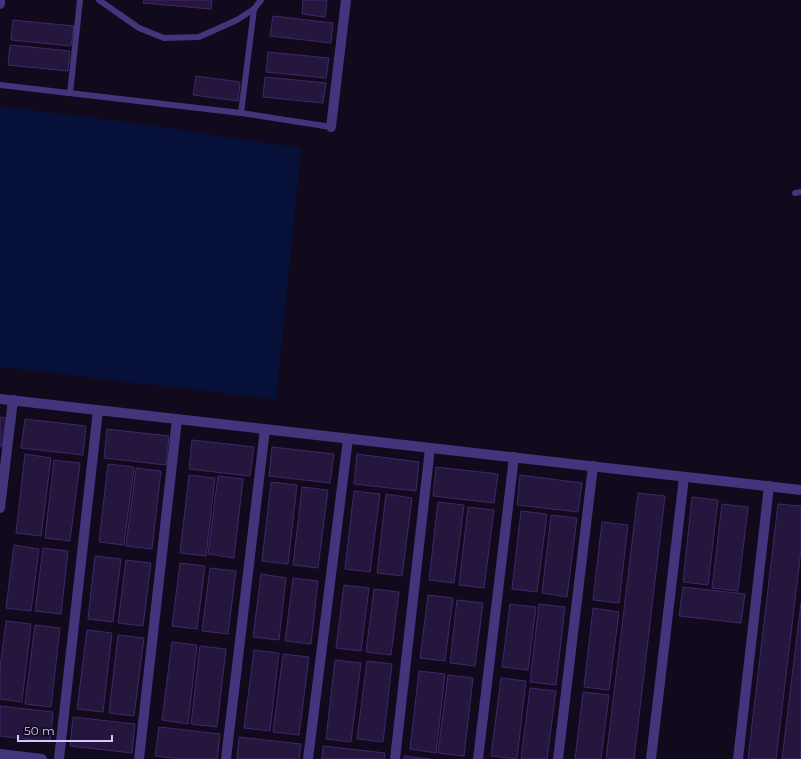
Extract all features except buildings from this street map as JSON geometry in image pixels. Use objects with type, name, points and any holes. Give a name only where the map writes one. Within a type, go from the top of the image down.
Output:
[{"type":"street","points":[[331,127],[346,0]]},
{"type":"street","points":[[0,399],[801,490]]},
{"type":"street","points":[[0,508],[13,400]]},
{"type":"street","points":[[59,759],[98,410]]},
{"type":"street","points":[[139,759],[177,419]]},
{"type":"street","points":[[226,759],[265,429]]},
{"type":"street","points":[[308,759],[348,439]]},
{"type":"street","points":[[395,759],[430,448]]},
{"type":"street","points":[[478,759],[514,457]]},
{"type":"street","points":[[558,759],[593,466]]},
{"type":"street","points":[[651,759],[684,477]]},
{"type":"street","points":[[738,759],[769,486]]},
{"type":"street","points":[[0,754],[42,759]]},
{"type":"lane","points":[[70,93],[80,0]]},
{"type":"lane","points":[[99,0],[139,28],[164,38],[199,37],[237,20],[254,9],[261,0]]},
{"type":"lane","points":[[241,113],[254,9]]},
{"type":"lane","points":[[0,85],[241,113],[331,127]]},
{"type":"shaded area","points":[[0,106],[134,123],[301,148],[276,399],[0,367]]}]
